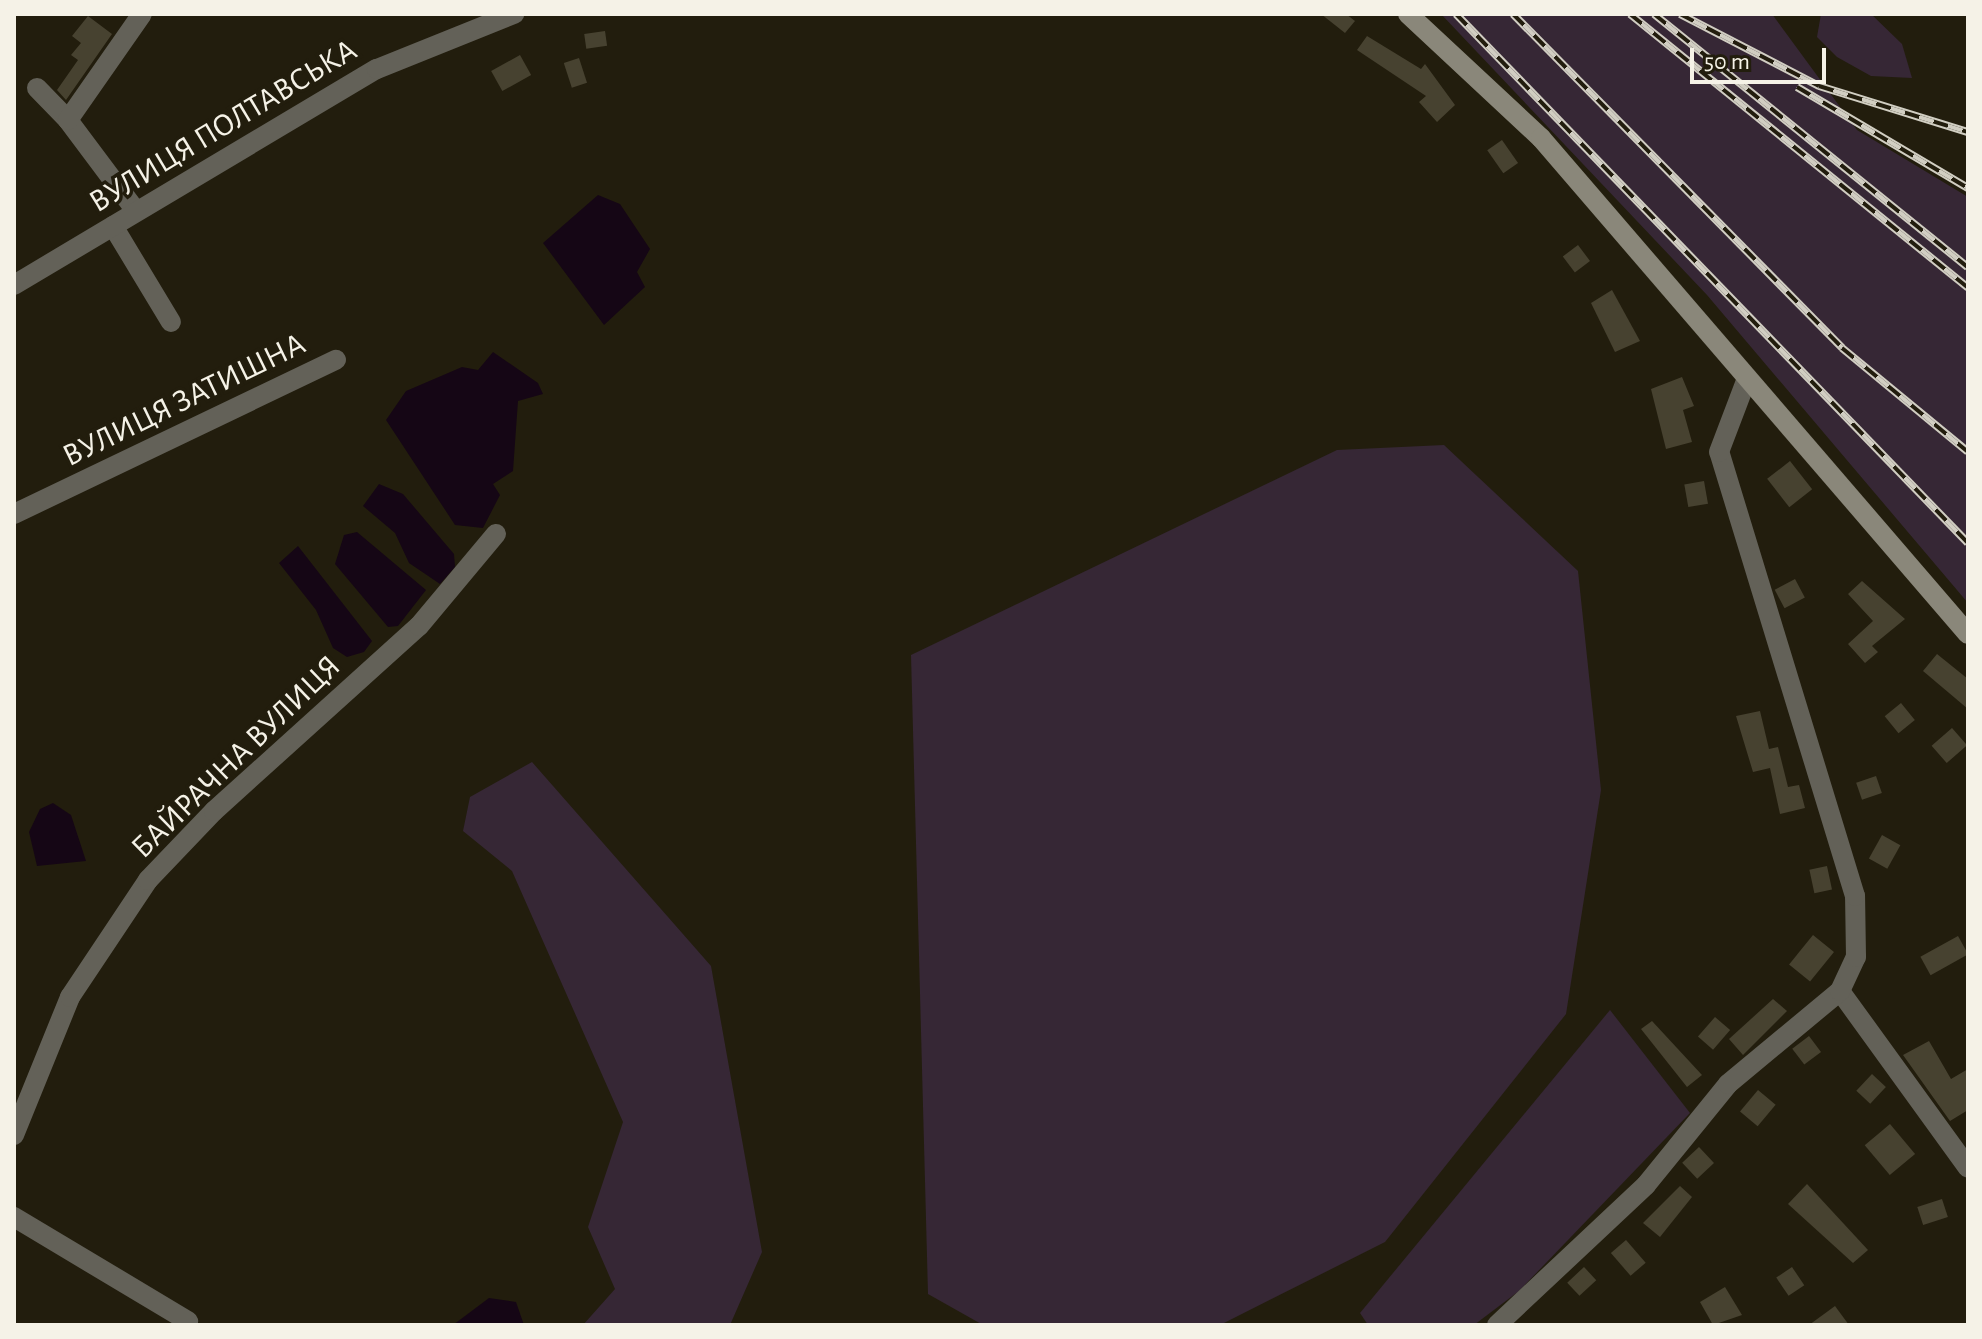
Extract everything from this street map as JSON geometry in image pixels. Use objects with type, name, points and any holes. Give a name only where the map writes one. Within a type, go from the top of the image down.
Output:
[{"type":"street","points":[[68,120],[142,14]]},
{"type":"street","name":"ВУЛИЦЯ ПОЛТАВСЬКА","points":[[14,285],[377,69],[514,14]]},
{"type":"street","points":[[1408,14],[1532,127],[1746,381],[1968,634]]},
{"type":"street","points":[[37,88],[68,120],[136,211]]},
{"type":"street","points":[[113,226],[171,322]]},
{"type":"street","name":"ВУЛИЦЯ ЗАТИШНА","points":[[14,514],[336,360]]},
{"type":"street","points":[[1497,1325],[1646,1185],[1728,1084],[1840,991],[1856,957],[1855,896],[1719,452],[1746,381]]},
{"type":"street","name":"БАЙРАЧНА ВУЛИЦЯ","points":[[14,1135],[70,997],[148,880],[214,811],[419,626],[496,534]]},
{"type":"street","points":[[1840,991],[1968,1168]]},
{"type":"street","points":[[14,1217],[188,1321]]},
{"type":"shaded area","points":[[1441,14],[1772,14],[1857,130],[1968,197],[1968,603],[1707,295]]},
{"type":"shaded area","points":[[1821,14],[1871,14],[1902,44],[1912,78],[1871,76],[1837,57],[1817,37]]},
{"type":"shaded area","points":[[598,195],[620,204],[650,249],[637,272],[645,287],[604,325],[543,243]]},
{"type":"shaded area","points":[[493,352],[538,383],[543,394],[518,401],[513,471],[493,484],[500,495],[483,528],[455,525],[386,420],[406,391],[462,367],[478,370]]},
{"type":"shaded area","points":[[1444,445],[1578,571],[1601,790],[1566,1014],[1385,1242],[1220,1325],[983,1325],[928,1294],[911,655],[1337,450]]},
{"type":"shaded area","points":[[379,484],[403,494],[454,554],[455,567],[440,584],[409,563],[395,533],[363,506]]},
{"type":"shaded area","points":[[357,532],[426,590],[398,626],[388,627],[335,564],[344,535]]},
{"type":"shaded area","points":[[298,546],[372,641],[364,652],[347,657],[333,648],[316,610],[279,563]]},
{"type":"shaded area","points":[[532,762],[711,966],[762,1252],[730,1325],[583,1325],[615,1289],[588,1227],[623,1122],[512,871],[463,831],[470,797]]},
{"type":"shaded area","points":[[53,803],[71,815],[86,861],[37,866],[29,832],[40,809]]},
{"type":"shaded area","points":[[1610,1010],[1690,1113],[1519,1291],[1474,1325],[1368,1325],[1360,1313]]},
{"type":"shaded area","points":[[489,1298],[516,1302],[524,1325],[453,1325]]},
{"type":"building","points":[[1321,14],[1346,14],[1355,21],[1345,33]]},
{"type":"building","points":[[88,16],[112,34],[66,100],[57,90],[78,60],[71,55],[81,43],[72,36]]},
{"type":"building","points":[[605,31],[607,46],[586,49],[584,34]]},
{"type":"building","points":[[1367,36],[1421,69],[1425,64],[1455,105],[1437,122],[1419,102],[1426,96],[1357,50]]},
{"type":"building","points":[[520,55],[531,75],[502,91],[491,71]]},
{"type":"building","points":[[579,58],[587,83],[572,88],[564,63]]},
{"type":"building","points":[[1502,140],[1518,163],[1503,173],[1487,150]]},
{"type":"building","points":[[1578,245],[1590,261],[1575,272],[1563,256]]},
{"type":"building","points":[[1612,290],[1640,341],[1615,352],[1591,303]]},
{"type":"building","points":[[1682,377],[1694,406],[1683,410],[1692,442],[1666,449],[1651,389]]},
{"type":"building","points":[[1790,461],[1812,489],[1789,507],[1767,479]]},
{"type":"building","points":[[1704,481],[1708,504],[1688,507],[1684,484]]},
{"type":"building","points":[[1795,579],[1805,598],[1785,608],[1775,590]]},
{"type":"building","points":[[1862,581],[1905,619],[1872,646],[1878,652],[1865,663],[1848,644],[1873,621],[1848,594]]},
{"type":"building","points":[[1937,654],[1968,679],[1968,709],[1923,671]]},
{"type":"building","points":[[1901,703],[1915,720],[1899,733],[1885,716]]},
{"type":"building","points":[[1760,711],[1769,749],[1778,747],[1788,787],[1799,785],[1805,808],[1780,814],[1770,768],[1753,772],[1736,716]]},
{"type":"building","points":[[1952,728],[1967,745],[1947,763],[1932,746]]},
{"type":"building","points":[[1876,776],[1882,793],[1862,800],[1856,783]]},
{"type":"building","points":[[1882,835],[1900,845],[1887,869],[1869,859]]},
{"type":"building","points":[[1827,866],[1832,889],[1814,893],[1809,870]]},
{"type":"building","points":[[1813,935],[1834,952],[1810,982],[1789,965]]},
{"type":"building","points":[[1958,936],[1968,954],[1931,975],[1920,957]]},
{"type":"building","points":[[1773,999],[1787,1011],[1743,1055],[1729,1039]]},
{"type":"building","points":[[1715,1017],[1730,1030],[1713,1050],[1698,1037]]},
{"type":"building","points":[[1652,1021],[1702,1075],[1687,1087],[1641,1029]]},
{"type":"building","points":[[1809,1036],[1821,1052],[1804,1065],[1792,1049]]},
{"type":"building","points":[[1929,1041],[1951,1079],[1968,1069],[1968,1110],[1950,1121],[1903,1055]]},
{"type":"building","points":[[1872,1074],[1886,1087],[1870,1104],[1856,1091]]},
{"type":"building","points":[[1758,1090],[1776,1105],[1758,1126],[1740,1111]]},
{"type":"building","points":[[1890,1124],[1915,1154],[1890,1175],[1865,1145]]},
{"type":"building","points":[[1699,1147],[1714,1163],[1697,1179],[1682,1163]]},
{"type":"building","points":[[1807,1184],[1868,1250],[1853,1263],[1788,1204]]},
{"type":"building","points":[[1680,1186],[1692,1197],[1660,1237],[1643,1223]]},
{"type":"building","points":[[1942,1199],[1948,1217],[1923,1225],[1917,1207]]},
{"type":"building","points":[[1626,1240],[1646,1263],[1631,1276],[1611,1253]]},
{"type":"building","points":[[1584,1267],[1596,1280],[1579,1296],[1567,1283]]},
{"type":"building","points":[[1792,1267],[1804,1285],[1789,1296],[1776,1278]]},
{"type":"building","points":[[1725,1287],[1742,1315],[1713,1325],[1700,1302]]},
{"type":"building","points":[[1835,1306],[1849,1325],[1809,1325]]},
{"type":"railway","points":[[1456,14],[1968,543]]},
{"type":"railway","points":[[1513,14],[1842,348],[1968,452]]},
{"type":"railway","points":[[1630,14],[1968,288]]},
{"type":"railway","points":[[1654,14],[1968,267]]},
{"type":"railway","points":[[1680,14],[1819,86],[1968,132]]},
{"type":"railway","points":[[1797,87],[1968,188]]}]
